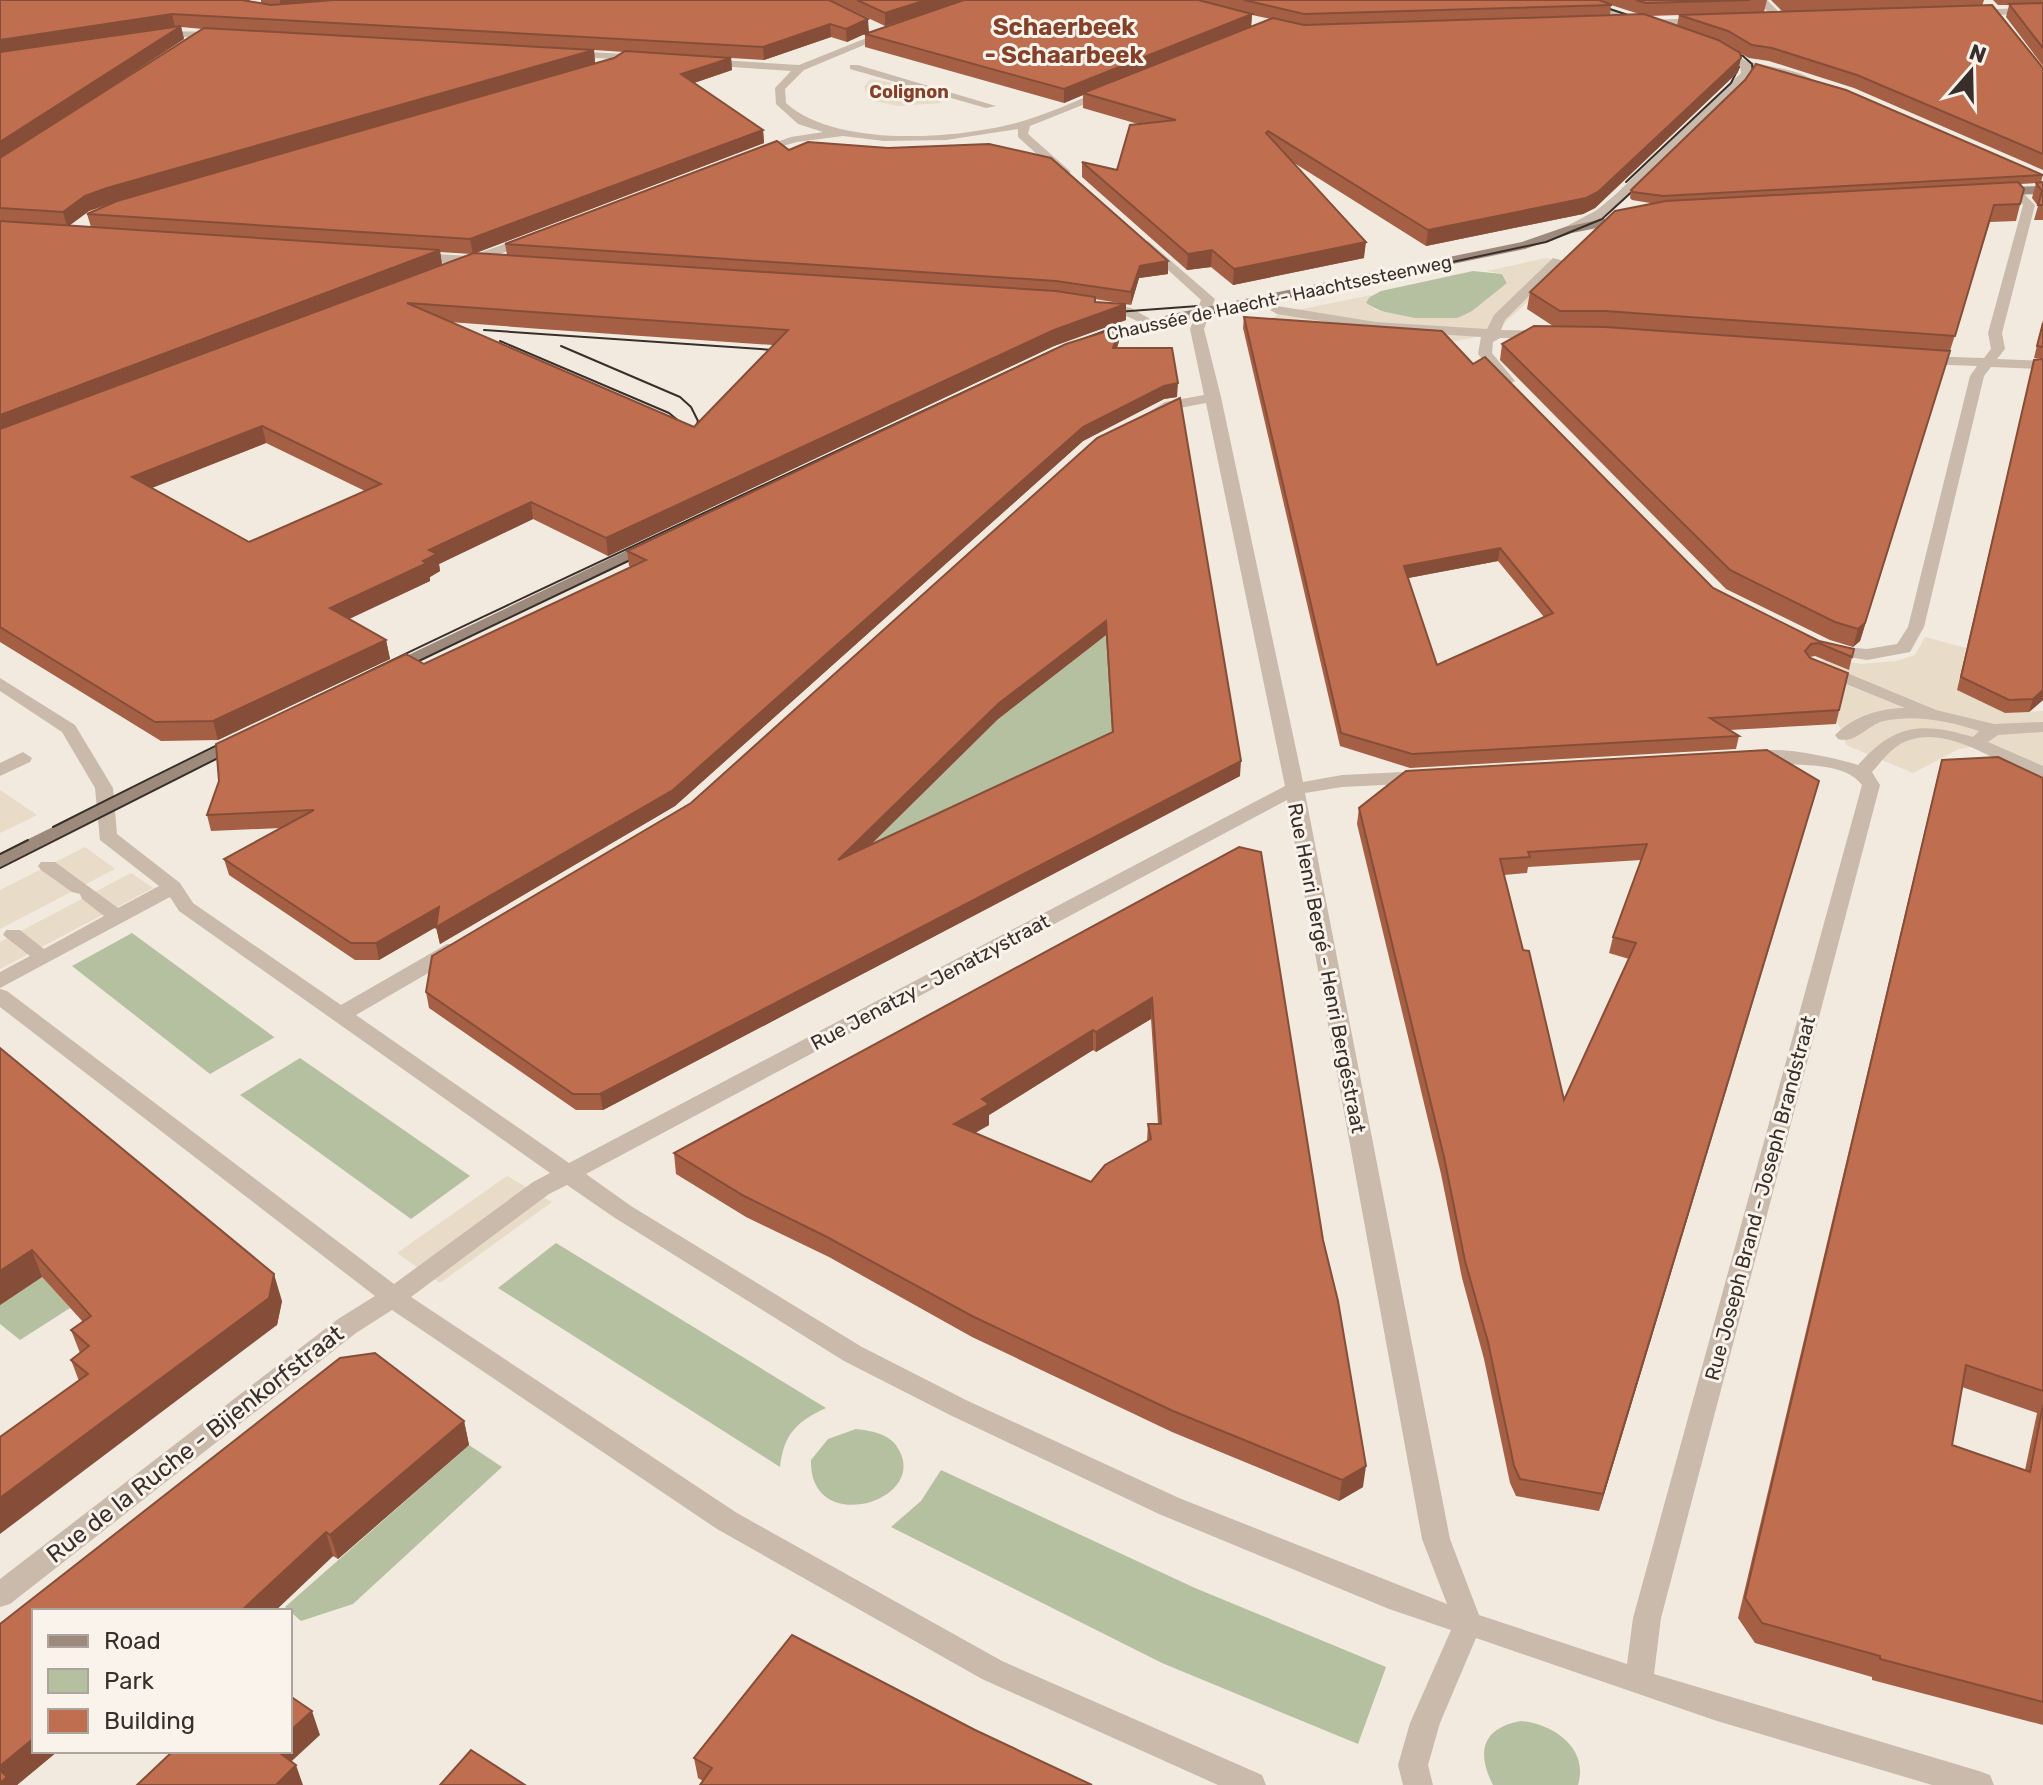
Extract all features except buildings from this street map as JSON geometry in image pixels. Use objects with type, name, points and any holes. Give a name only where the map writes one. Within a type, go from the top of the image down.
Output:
[{"type":"street","points":[[1576,0],[1681,36]]},
{"type":"street","points":[[1762,0],[1780,19]]},
{"type":"street","points":[[1987,0],[2005,28]]},
{"type":"street","points":[[1964,13],[2043,10]]},
{"type":"street","points":[[1766,19],[1796,18]]},
{"type":"street","points":[[1603,24],[1723,20]]},
{"type":"street","points":[[866,25],[888,34]]},
{"type":"street","points":[[842,133],[805,123],[781,104],[780,88],[800,68],[902,29]]},
{"type":"street","points":[[151,34],[230,35]]},
{"type":"street","points":[[184,47],[205,34]]},
{"type":"street","points":[[1711,46],[1745,64],[1764,66],[1824,85]]},
{"type":"street","points":[[561,54],[654,59]]},
{"type":"street","points":[[596,70],[618,63],[625,57]]},
{"type":"street","points":[[696,61],[800,68]]},
{"type":"street","points":[[1569,230],[1601,213],[1620,197],[1737,84],[1746,73],[1745,64]]},
{"type":"street","points":[[854,67],[990,106]]},
{"type":"street","points":[[735,161],[786,142],[842,133],[952,136],[1025,124],[1115,89]]},
{"type":"street","points":[[786,142],[805,123]]},
{"type":"street","points":[[1025,124],[1022,135],[1075,182]]},
{"type":"street","points":[[1981,192],[2043,190]]},
{"type":"street","points":[[1810,641],[1852,655],[1880,655],[1904,648],[1916,627],[1977,376],[1998,349],[1995,333],[2029,205],[2017,191]]},
{"type":"street","name":"Chaussée de Haecht - Haachtsesteenweg","points":[[1078,344],[1150,323],[1525,245],[1642,211],[1622,202],[1620,197]]},
{"type":"street","points":[[429,276],[545,234]]},
{"type":"street","points":[[1139,237],[1208,299],[1203,312]]},
{"type":"street","points":[[402,256],[516,262]]},
{"type":"street","points":[[1523,397],[1485,354],[1486,340],[1558,261]]},
{"type":"street","points":[[1084,303],[1126,311],[1150,323]]},
{"type":"street","points":[[1277,310],[1457,336],[1471,324],[1563,335]]},
{"type":"street","name":"Rue Henri Bergé - Henri Bergéstraat","points":[[1203,312],[1197,329],[1289,758],[1292,790],[1436,1539],[1468,1623]]},
{"type":"street","points":[[1903,358],[2043,365]]},
{"type":"street","points":[[1143,419],[1170,405],[1214,397]]},
{"type":"street","points":[[368,678],[670,535]]},
{"type":"street","points":[[1814,664],[1942,716],[1993,730],[2043,727]]},
{"type":"street","points":[[0,683],[69,729],[104,788],[107,836],[173,887],[186,907],[568,1175],[853,1354],[959,1408],[1169,1506],[1399,1600],[1717,1708],[1979,1785]]},
{"type":"street","points":[[1844,735],[1854,733],[1868,719],[1901,714],[1942,716]]},
{"type":"street","points":[[1975,743],[1993,730]]},
{"type":"street","points":[[0,861],[256,732]]},
{"type":"street","points":[[1731,758],[1778,756],[1823,761],[1862,772],[1886,745],[1902,736],[1936,734],[1975,743],[2043,773]]},
{"type":"street","points":[[0,770],[23,758]]},
{"type":"street","name":"Rue Joseph Brand - Joseph Brandstraat","points":[[1639,1682],[1647,1618],[1871,785],[1862,772]]},
{"type":"street","name":"Rue Jenatzy - Jenatzystraat","points":[[393,1295],[420,1280],[541,1188],[1292,790],[1342,781],[1451,775]]},
{"type":"street","points":[[48,866],[110,911]]},
{"type":"street","points":[[0,981],[173,887]]},
{"type":"street","points":[[6,929],[35,951]]},
{"type":"street","points":[[340,1015],[466,942]]},
{"type":"street","points":[[0,996],[430,1325],[727,1521],[992,1670],[1251,1785]]},
{"type":"street","name":"Rue de la Ruche - Bijenkorfstraat","points":[[0,1595],[347,1326],[393,1295]]},
{"type":"street","points":[[1418,1785],[1413,1765],[1425,1723],[1468,1623]]},
{"type":"green space","points":[[1473,271],[1502,274],[1507,283],[1479,307],[1450,320],[1412,319],[1386,313],[1366,303],[1366,299],[1381,291]]},
{"type":"green space","points":[[1116,629],[1112,729],[1119,741],[632,949],[977,738],[1017,700],[1028,639]]},
{"type":"green space","points":[[132,933],[275,1037],[210,1074],[72,966]]},
{"type":"green space","points":[[300,1058],[470,1176],[411,1219],[240,1095]]},
{"type":"green space","points":[[556,1243],[826,1408],[793,1430],[780,1467],[498,1288]]},
{"type":"green space","points":[[42,1277],[70,1308],[20,1340],[0,1324],[0,1305]]},
{"type":"green space","points":[[856,1429],[875,1432],[891,1440],[899,1450],[903,1469],[897,1484],[883,1496],[865,1503],[846,1504],[828,1498],[815,1484],[811,1460],[828,1439]]},
{"type":"green space","points":[[469,1445],[502,1467],[353,1604],[301,1621],[292,1613],[292,1609],[285,1607]]},
{"type":"green space","points":[[941,1470],[1195,1588],[1386,1667],[1358,1744],[1162,1663],[891,1527],[921,1501]]},
{"type":"green space","points":[[1521,1721],[1545,1727],[1566,1740],[1578,1760],[1578,1785],[1493,1785],[1485,1762],[1486,1743],[1498,1729]]},
{"type":"shaded area","points":[[871,79],[920,87],[942,103],[897,106],[870,100],[864,87]]},
{"type":"shaded area","points":[[1546,258],[1570,264],[1492,334],[1456,341],[1261,327],[1278,314],[1371,295],[1366,303],[1376,310],[1415,318],[1458,318],[1472,311],[1507,283],[1502,274],[1487,271]]},
{"type":"shaded area","points":[[1925,637],[1966,648],[1957,690],[2005,713],[2043,711],[2043,783],[1971,747],[1959,749],[1913,773],[1846,745],[1844,735],[1808,667],[1827,658],[1861,664],[1896,661],[1915,655]]},
{"type":"shaded area","points":[[0,790],[37,815],[0,833]]},
{"type":"shaded area","points":[[85,847],[115,869],[0,929],[0,890]]},
{"type":"shaded area","points":[[131,873],[153,888],[0,969],[0,942]]},
{"type":"shaded area","points":[[507,1176],[552,1202],[440,1283],[397,1253]]},
{"type":"tram line","points":[[1583,0],[1646,21]]},
{"type":"tram line","points":[[1718,46],[1743,56],[1752,64],[1753,74],[1743,85]]},
{"type":"tram line","points":[[1626,182],[1731,83],[1739,67],[1723,53]]},
{"type":"tram line","points":[[1100,341],[1152,326],[1546,242],[1602,219],[1648,177]]},
{"type":"tram line","points":[[1103,313],[1198,306]]},
{"type":"tram line","points":[[53,827],[552,584],[1054,350],[1110,329]]},
{"type":"tram line","points":[[484,330],[789,351]]},
{"type":"tram line","points":[[500,341],[669,413],[680,422],[684,439]]},
{"type":"tram line","points":[[561,346],[680,397],[691,407],[698,421],[690,441]]},
{"type":"tram line","points":[[398,671],[647,552]]},
{"type":"tram line","points":[[0,868],[236,749]]},
{"type":"tram line","points":[[0,854],[28,840]]},
{"type":"district","name":"Schaerbeek - Schaarbeek","points":[[1064,41]]},
{"type":"district","name":"Colignon","points":[[909,92]]}]
